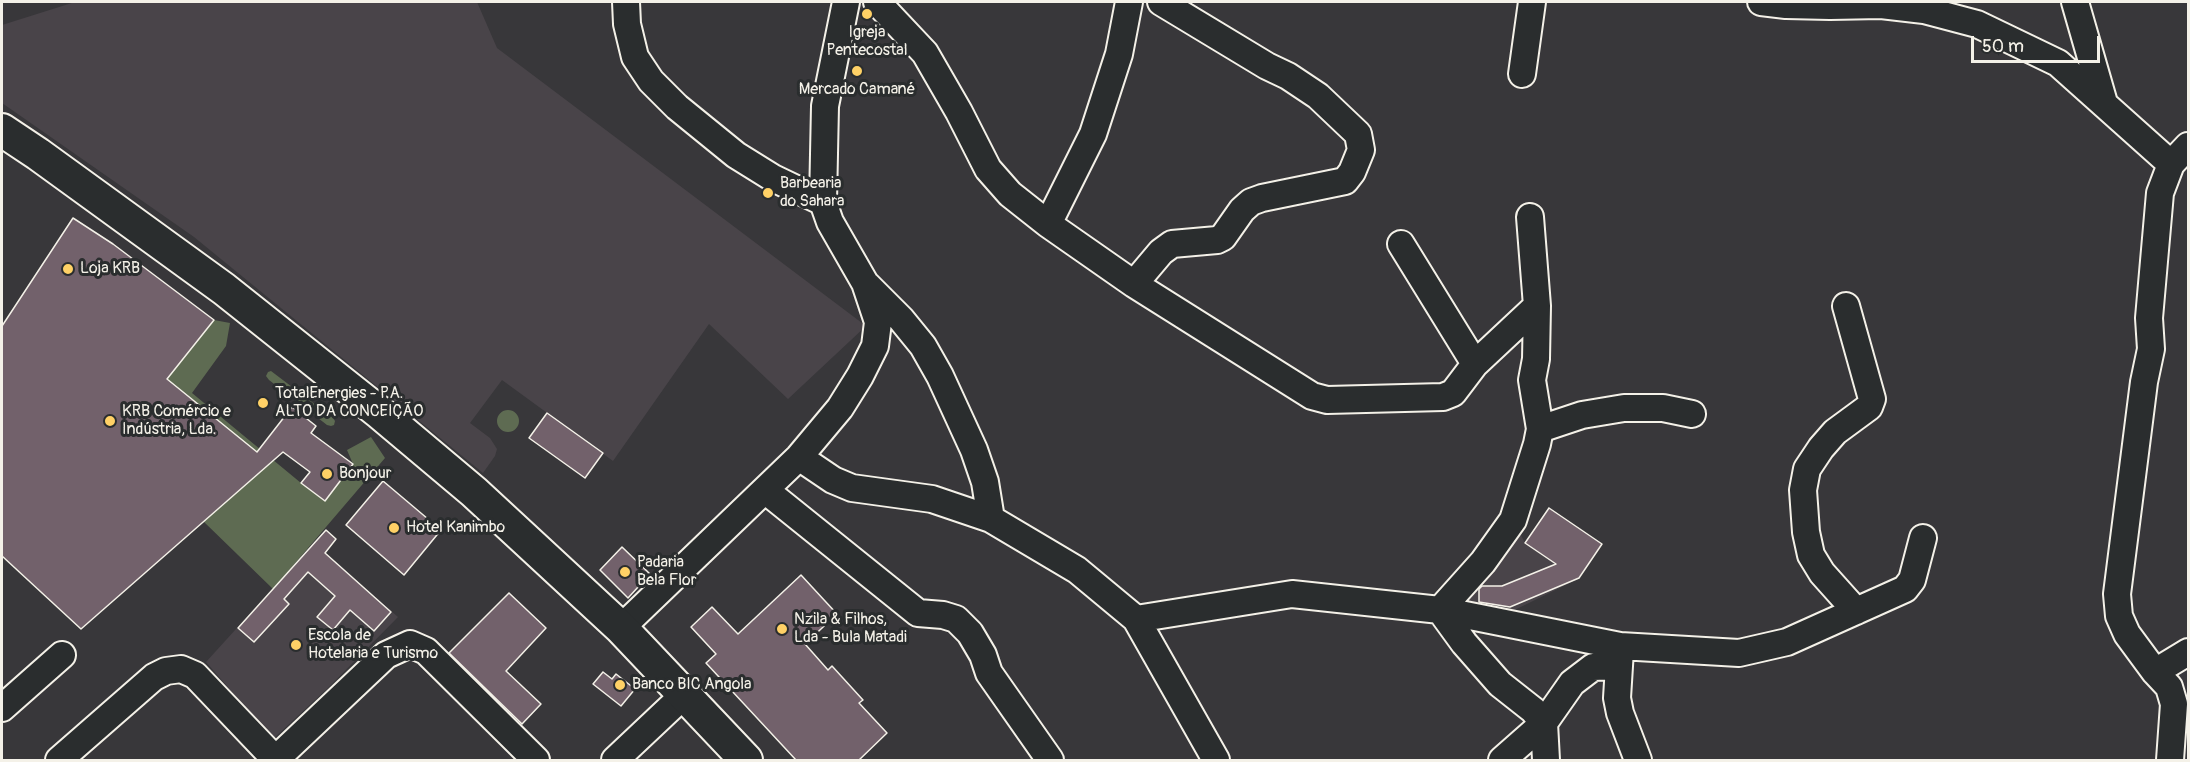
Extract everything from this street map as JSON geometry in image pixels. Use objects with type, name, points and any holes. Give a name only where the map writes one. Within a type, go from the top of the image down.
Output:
[{"type":"main road","points":[[2,130],[224,288],[380,413],[512,526],[621,628],[746,760]]},
{"type":"street","points":[[626,2],[627,24],[635,57],[651,81],[677,107],[736,155],[773,178],[823,202]]},
{"type":"street","points":[[621,628],[799,457],[840,408],[875,346],[878,322],[865,283],[830,222],[823,202],[825,106],[846,2]]},
{"type":"street","points":[[878,2],[925,53],[988,169],[1010,194],[1048,224],[1134,284],[1312,396],[1327,400],[1443,397],[1453,393],[1475,364],[1537,306]]},
{"type":"street","points":[[1048,224],[1093,134],[1119,54],[1129,2]]},
{"type":"street","points":[[1134,284],[1161,252],[1172,244],[1217,240],[1223,237],[1242,210],[1251,202],[1345,181],[1352,172],[1361,150],[1358,134],[1317,96],[1288,76],[1267,66],[1161,2]]},
{"type":"street","points":[[1522,74],[1532,2]]},
{"type":"street","points":[[1761,2],[1786,5],[1881,5],[1924,10],[1977,24],[2058,63],[2171,164]]},
{"type":"street","points":[[2075,2],[2104,103]]},
{"type":"street","points":[[2170,760],[2174,704],[2169,687],[2127,634],[2119,616],[2117,594],[2144,382],[2151,349],[2149,318],[2155,227],[2160,194],[2171,164],[2188,146]]},
{"type":"street","points":[[1440,610],[1483,562],[1513,520],[1537,444],[1540,429],[1532,380],[1536,359],[1537,306],[1530,217]]},
{"type":"street","points":[[1401,244],[1475,364]]},
{"type":"street","points":[[865,283],[902,319],[923,346],[940,376],[974,450],[985,482],[991,519]]},
{"type":"street","points":[[1846,306],[1872,399],[1869,407],[1835,432],[1821,448],[1807,469],[1803,490],[1806,532],[1811,555],[1822,573],[1856,611]]},
{"type":"street","points":[[1540,429],[1582,415],[1624,408],[1663,408],[1692,414]]},
{"type":"street","points":[[799,457],[833,480],[852,488],[932,499],[991,519],[1077,570],[1136,619],[1216,760]]},
{"type":"street","points":[[765,490],[918,613],[943,615],[956,620],[970,633],[983,655],[989,673],[1050,760]]},
{"type":"street","points":[[1502,760],[1544,723],[1572,682],[1593,667],[1620,656],[1739,653],[1787,642],[1905,589],[1912,580],[1923,538]]},
{"type":"street","points":[[1136,619],[1292,594],[1440,610],[1490,622],[1558,632],[1620,656]]},
{"type":"street","points":[[1440,610],[1464,643],[1500,684],[1533,710],[1544,723],[1546,760]]},
{"type":"street","points":[[58,760],[154,677],[166,671],[181,669],[195,675],[275,760],[386,655],[410,644],[426,651],[525,757]]},
{"type":"street","points":[[2155,672],[2188,652]]},
{"type":"street","points":[[2,708],[62,655]]},
{"type":"street","points":[[1620,656],[1617,698],[1638,760]]},
{"type":"street","points":[[615,760],[685,694]]},
{"type":"shaded area","points":[[75,2],[477,2],[497,48],[866,326],[788,399],[709,324],[613,461],[502,380],[470,423],[490,438],[497,449],[483,473],[194,237],[2,103],[2,25]]},
{"type":"shaded area","points":[[1513,520],[1525,543],[1578,579],[1490,622],[1440,610]]},
{"type":"shaded area","name":"Escola de Hotelaria e Turismo","points":[[326,530],[336,539],[325,553],[398,617],[328,688],[273,739],[206,662]]},
{"type":"green space","points":[[214,320],[230,323],[226,346],[192,393],[301,483],[325,501],[353,464],[347,450],[371,437],[385,458],[273,589],[203,521],[270,463],[167,379]]},
{"type":"green space","points":[[271,371],[333,418],[334,425],[327,425],[269,380],[266,376]]},
{"type":"green space","points":[[508,410],[516,413],[519,421],[516,429],[508,432],[500,429],[497,421],[500,413]]},
{"type":"building","name":"KRB Comércio e Indústria, Lda.","points":[[73,218],[113,244],[214,320],[167,379],[257,452],[292,407],[316,426],[311,433],[353,464],[325,501],[301,483],[310,472],[283,452],[81,629],[2,556],[2,326]]},
{"type":"building","points":[[547,413],[603,453],[585,478],[529,438]]},
{"type":"building","name":"Hotel Kanimbo","points":[[383,481],[441,530],[404,575],[346,525]]},
{"type":"building","points":[[1549,508],[1602,544],[1579,578],[1510,607],[1479,602],[1479,589],[1482,586],[1502,586],[1556,564],[1525,543]]},
{"type":"building","points":[[326,530],[336,539],[325,553],[391,612],[374,631],[350,610],[333,630],[317,617],[335,596],[308,572],[284,599],[289,604],[254,642],[238,628]]},
{"type":"building","name":"Padaria Bela Flor","points":[[622,547],[650,574],[628,598],[600,570]]},
{"type":"building","points":[[801,575],[837,614],[805,644],[828,670],[832,666],[863,700],[859,703],[887,733],[859,760],[796,760],[706,663],[716,654],[691,627],[712,607],[738,634]]},
{"type":"building","points":[[509,593],[546,628],[506,671],[541,704],[522,724],[449,653]]},
{"type":"building","points":[[603,672],[612,679],[616,674],[635,689],[621,706],[593,684]]},
{"type":"place","name":"Igreja Pentecostal","points":[[867,14]]},
{"type":"place","name":"Mercado Camané","points":[[857,71]]},
{"type":"place","name":"Barbearia do Sahara","points":[[768,193]]},
{"type":"place","name":"Loja KRB","points":[[68,269]]},
{"type":"place","name":"TotalEnergies - P.A. ALTO DA CONCEIÇÃO","points":[[263,403]]},
{"type":"place","name":"KRB Comércio e Indústria, Lda.","points":[[110,421]]},
{"type":"place","name":"Bonjour","points":[[327,474]]},
{"type":"place","name":"Hotel Kanimbo","points":[[394,528]]},
{"type":"place","name":"Padaria Bela Flor","points":[[625,572]]},
{"type":"place","name":"Nzila & Filhos, Lda - Bula Matadi","points":[[782,629]]},
{"type":"place","name":"Escola de Hotelaria e Turismo","points":[[296,645]]},
{"type":"place","name":"Banco BIC Angola","points":[[620,685]]}]
